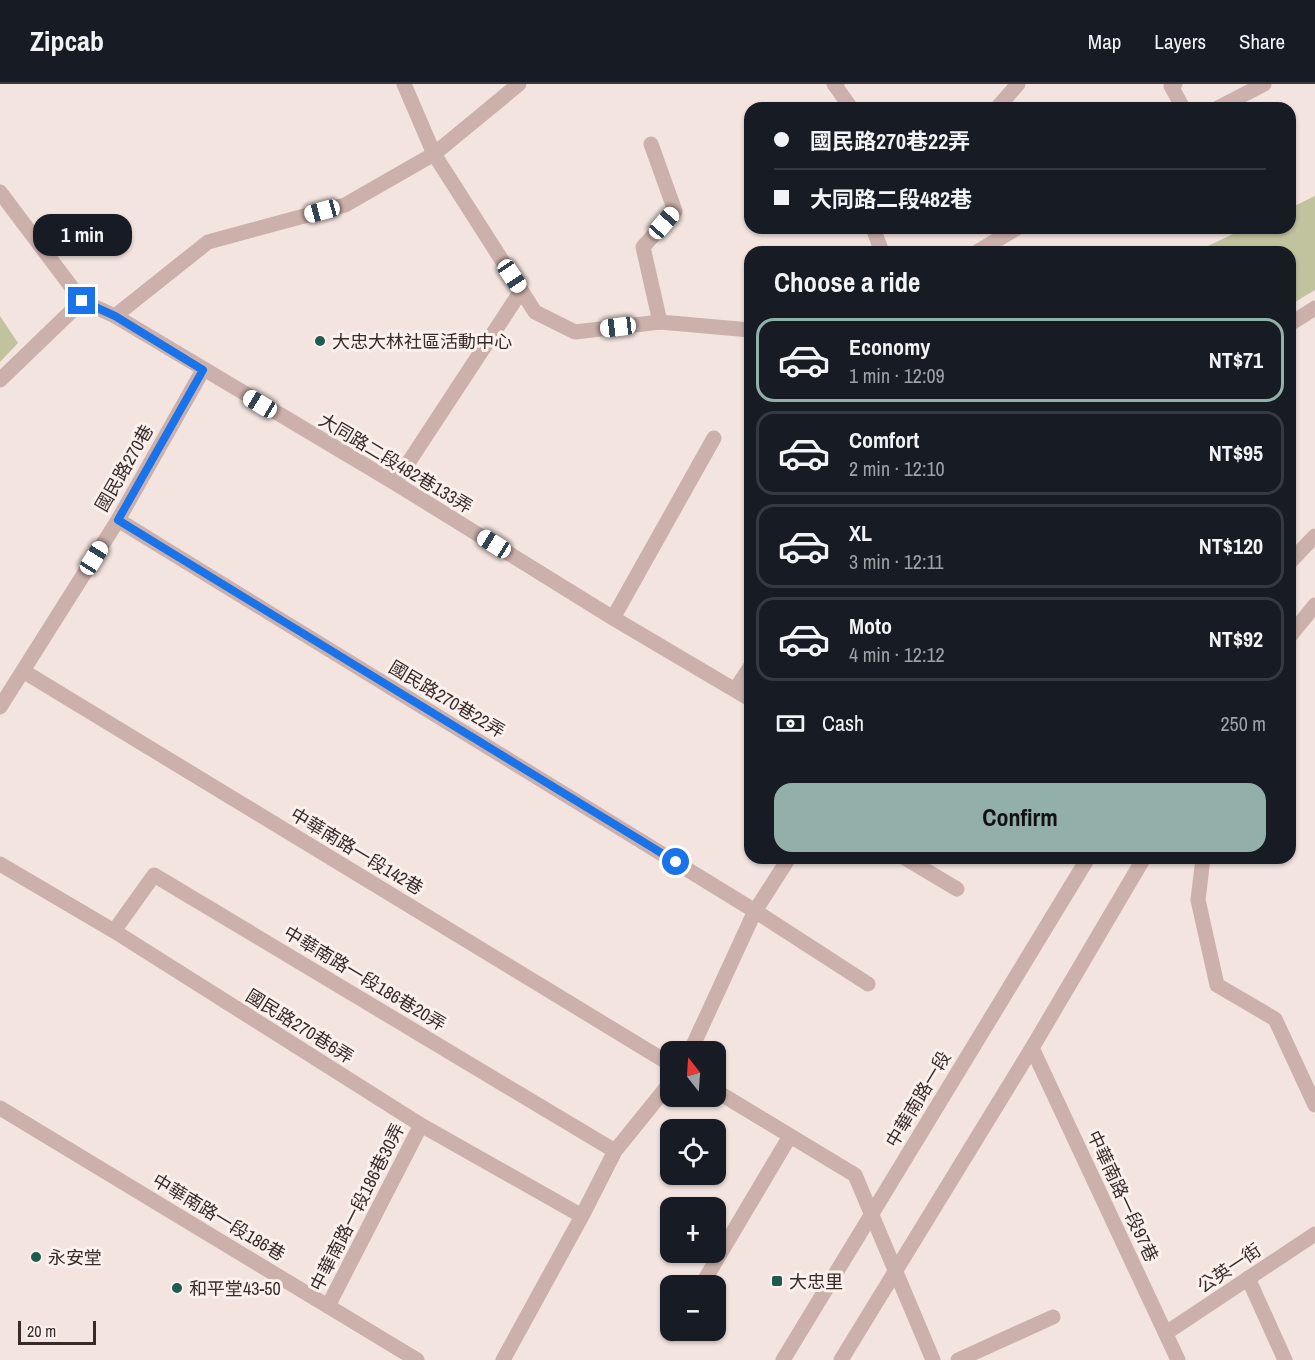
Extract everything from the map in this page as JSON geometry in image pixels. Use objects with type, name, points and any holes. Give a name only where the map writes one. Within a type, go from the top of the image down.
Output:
[{"type":"street","points":[[404,84],[434,154],[536,312],[575,332],[660,322],[744,329]]},
{"type":"street","points":[[115,316],[208,242],[345,205],[434,154],[519,84]]},
{"type":"street","points":[[835,84],[847,102]]},
{"type":"street","points":[[1002,102],[1018,84]]},
{"type":"street","points":[[1230,102],[1264,84]]},
{"type":"street","points":[[1172,85],[1180,102]]},
{"type":"street","points":[[651,144],[675,211],[643,247],[660,322]]},
{"type":"street","points":[[0,192],[82,301],[0,380]]},
{"type":"street","points":[[987,246],[1007,234]]},
{"type":"street","points":[[395,483],[522,291]]},
{"type":"street","name":"大同路二段482巷133弄","points":[[82,301],[115,316],[744,695]]},
{"type":"street","points":[[1296,320],[1315,308]]},
{"type":"street","name":"國民路270巷","points":[[0,707],[118,520],[203,370]]},
{"type":"street","points":[[613,618],[714,438]]},
{"type":"street","name":"國民路270巷22弄","points":[[118,520],[755,910],[868,984]]},
{"type":"street","points":[[1296,556],[1315,536]]},
{"type":"street","points":[[1296,628],[1315,604]]},
{"type":"street","name":"中華南路一段142巷","points":[[23,671],[660,1058]]},
{"type":"street","points":[[735,690],[744,676]]},
{"type":"street","name":"國民路270巷6弄","points":[[0,864],[114,931],[421,1125],[582,1216]]},
{"type":"street","points":[[695,1041],[755,910],[785,864]]},
{"type":"street","points":[[915,864],[957,889]]},
{"type":"street","name":"中華南路一段","points":[[783,1360],[1084,864]]},
{"type":"street","points":[[841,1360],[1032,1048],[1140,864]]},
{"type":"street","points":[[1202,864],[1198,900],[1217,985],[1275,1019],[1315,1105]]},
{"type":"street","name":"中華南路一段186巷20弄","points":[[114,931],[154,874],[615,1151]]},
{"type":"street","name":"中華南路一段97巷","points":[[1032,1048],[1178,1360]]},
{"type":"street","points":[[503,1360],[615,1151],[660,1095]]},
{"type":"street","points":[[726,1097],[855,1175],[933,1360]]},
{"type":"street","name":"中華南路一段186巷","points":[[0,1108],[417,1360]]},
{"type":"street","name":"中華南路一段186巷30弄","points":[[328,1306],[421,1125]]},
{"type":"street","points":[[708,1275],[790,1136]]},
{"type":"street","name":"公英一街","points":[[1166,1333],[1315,1234]]},
{"type":"street","points":[[1248,1278],[1285,1360]]},
{"type":"street","points":[[958,1360],[1053,1317]]},
{"type":"green space","points":[[1315,196],[1315,290],[1296,301],[1296,246],[1208,246],[1233,234],[1296,234],[1296,205]]},
{"type":"green space","points":[[0,316],[18,343],[0,362]]},
{"type":"place","name":"大忠大林社區活動中心","points":[[320,341]]},
{"type":"place","name":"永安堂","points":[[36,1257]]},
{"type":"place","name":"大忠里","points":[[777,1281]]},
{"type":"place","name":"和平堂43-50","points":[[177,1288]]},
{"type":"route","points":[[82,301],[115,316],[203,370],[118,520],[676,862]]}]
